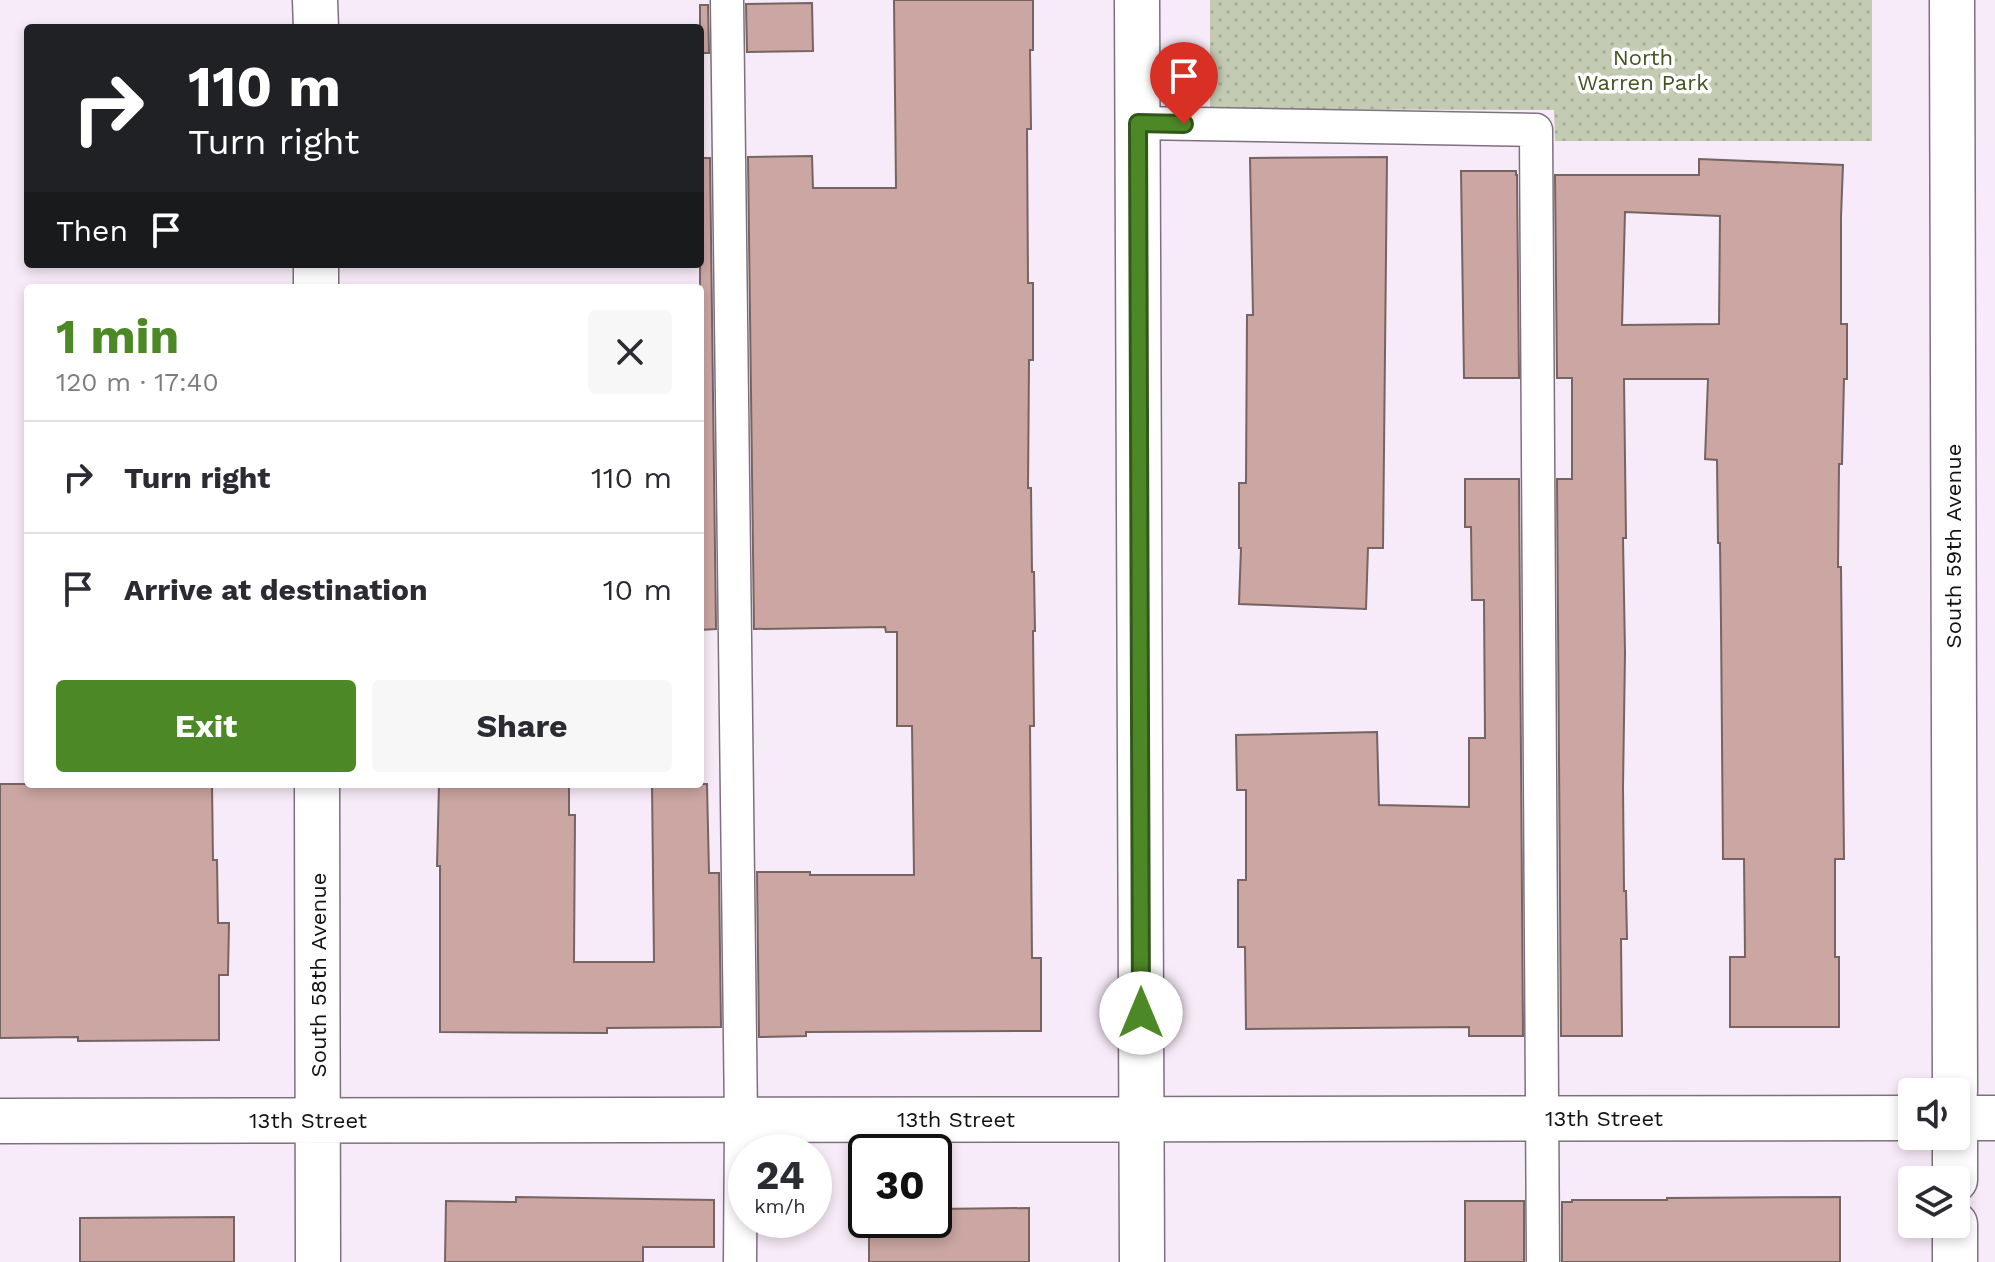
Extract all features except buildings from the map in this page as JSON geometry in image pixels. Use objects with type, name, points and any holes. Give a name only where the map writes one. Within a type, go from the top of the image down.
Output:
[{"type":"street","points":[[315,0],[316,24]]},
{"type":"street","points":[[1137,0],[1142,1262]]},
{"type":"street","name":"South 59th Avenue","points":[[1952,0],[1955,1078]]},
{"type":"street","name":"South 58th Avenue","points":[[317,788],[318,1262]]},
{"type":"street","name":"13th Street","points":[[0,1121],[1898,1118]]},
{"type":"street","points":[[1970,1118],[1995,1118]]},
{"type":"street","points":[[1955,1238],[1955,1262]]},
{"type":"lane","points":[[727,0],[741,1119],[740,1262]]},
{"type":"lane","points":[[1138,123],[1536,130],[1543,1262]]},
{"type":"green space","name":"North Warren Park","points":[[1210,0],[1872,0],[1872,141],[1555,141],[1554,110],[1210,109]]},
{"type":"route","points":[[1141,1013],[1138,123],[1184,124]]}]
